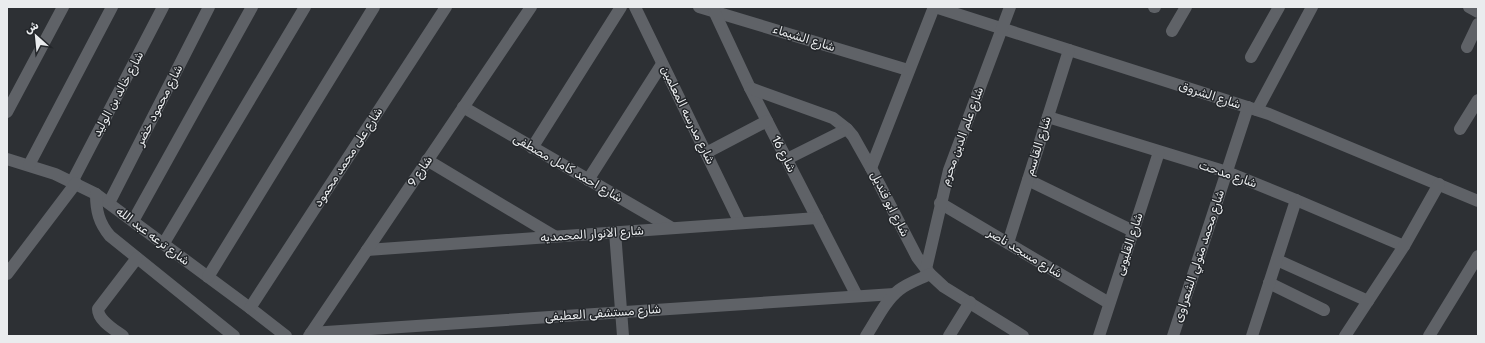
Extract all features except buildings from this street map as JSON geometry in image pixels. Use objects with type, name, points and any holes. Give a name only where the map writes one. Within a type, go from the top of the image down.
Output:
[{"type":"street","points":[[7,112],[63,7]]},
{"type":"street","points":[[29,165],[112,7]]},
{"type":"street","name":"شارع خالد بن الوليد","points":[[7,274],[74,182],[163,7]]},
{"type":"street","name":"شارع محمود خضر","points":[[109,203],[210,7]]},
{"type":"street","points":[[134,221],[252,7]]},
{"type":"street","points":[[164,243],[305,7]]},
{"type":"street","points":[[208,277],[374,7]]},
{"type":"street","name":"شارع على محمد محمود","points":[[250,308],[446,7]]},
{"type":"street","name":"شارع 9","points":[[310,334],[531,7]]},
{"type":"street","points":[[532,148],[621,7]]},
{"type":"street","name":"شارع مدرسه المعلمين","points":[[635,7],[740,223]]},
{"type":"street","name":"شارع الشيماء","points":[[699,7],[720,11],[908,70]]},
{"type":"street","points":[[871,168],[908,70],[934,7]]},
{"type":"street","name":"شارع الشروق","points":[[934,7],[1253,108],[1294,123],[1478,201]]},
{"type":"street","name":"شارع علم الدين محرم","points":[[928,272],[940,203],[949,170],[1010,7]]},
{"type":"street","points":[[1172,31],[1186,7]]},
{"type":"street","points":[[1251,57],[1279,7]]},
{"type":"street","name":"شارع محمد متولي الشعراوى","points":[[1172,336],[1227,172],[1253,108],[1312,7]]},
{"type":"street","points":[[1469,7],[1478,12]]},
{"type":"street","name":"شارع 16","points":[[720,11],[750,88],[857,296]]},
{"type":"street","points":[[1467,47],[1478,24]]},
{"type":"street","name":"شارع القاسم","points":[[1008,243],[1069,50]]},
{"type":"street","points":[[588,180],[662,64]]},
{"type":"street","name":"شارع ابو قنديل","points":[[750,88],[833,118],[847,129],[853,136],[871,168],[913,250],[928,272],[944,286],[1023,336]]},
{"type":"street","points":[[1460,129],[1478,100]]},
{"type":"street","name":"شارع احمد كامل مصطفى","points":[[463,107],[672,228]]},
{"type":"street","name":"شارع مدحت","points":[[1048,116],[1159,152],[1227,172],[1404,246]]},
{"type":"street","points":[[706,153],[767,121]]},
{"type":"street","points":[[787,159],[847,129]]},
{"type":"street","name":"شارع القليوبى","points":[[1098,336],[1159,152]]},
{"type":"street","name":"شارع ترعه عبد الله","points":[[7,159],[55,174],[96,194],[164,243],[286,336]]},
{"type":"street","points":[[427,160],[554,236]]},
{"type":"street","points":[[1028,180],[1133,231]]},
{"type":"street","points":[[1345,336],[1404,246],[1440,184]]},
{"type":"street","points":[[96,194],[96,209],[99,219],[103,228],[110,236],[234,336]]},
{"type":"street","points":[[1252,336],[1296,200]]},
{"type":"street","name":"شارع مسجد ناصر","points":[[940,203],[1109,303]]},
{"type":"street","name":"شارع الانوار المحمديه","points":[[367,250],[817,218]]},
{"type":"street","points":[[615,232],[623,336]]},
{"type":"street","points":[[1429,336],[1478,256]]},
{"type":"street","points":[[124,336],[103,320],[98,312],[98,309],[137,258]]},
{"type":"street","points":[[1277,260],[1368,301]]},
{"type":"street","points":[[866,336],[894,294],[928,272]]},
{"type":"street","points":[[1269,283],[1324,310]]},
{"type":"street","name":"شارع مستشفى العطيفى","points":[[310,334],[406,326],[894,294]]},
{"type":"street","points":[[949,336],[970,302]]},
{"type":"street","points":[[406,326],[418,336]]}]
